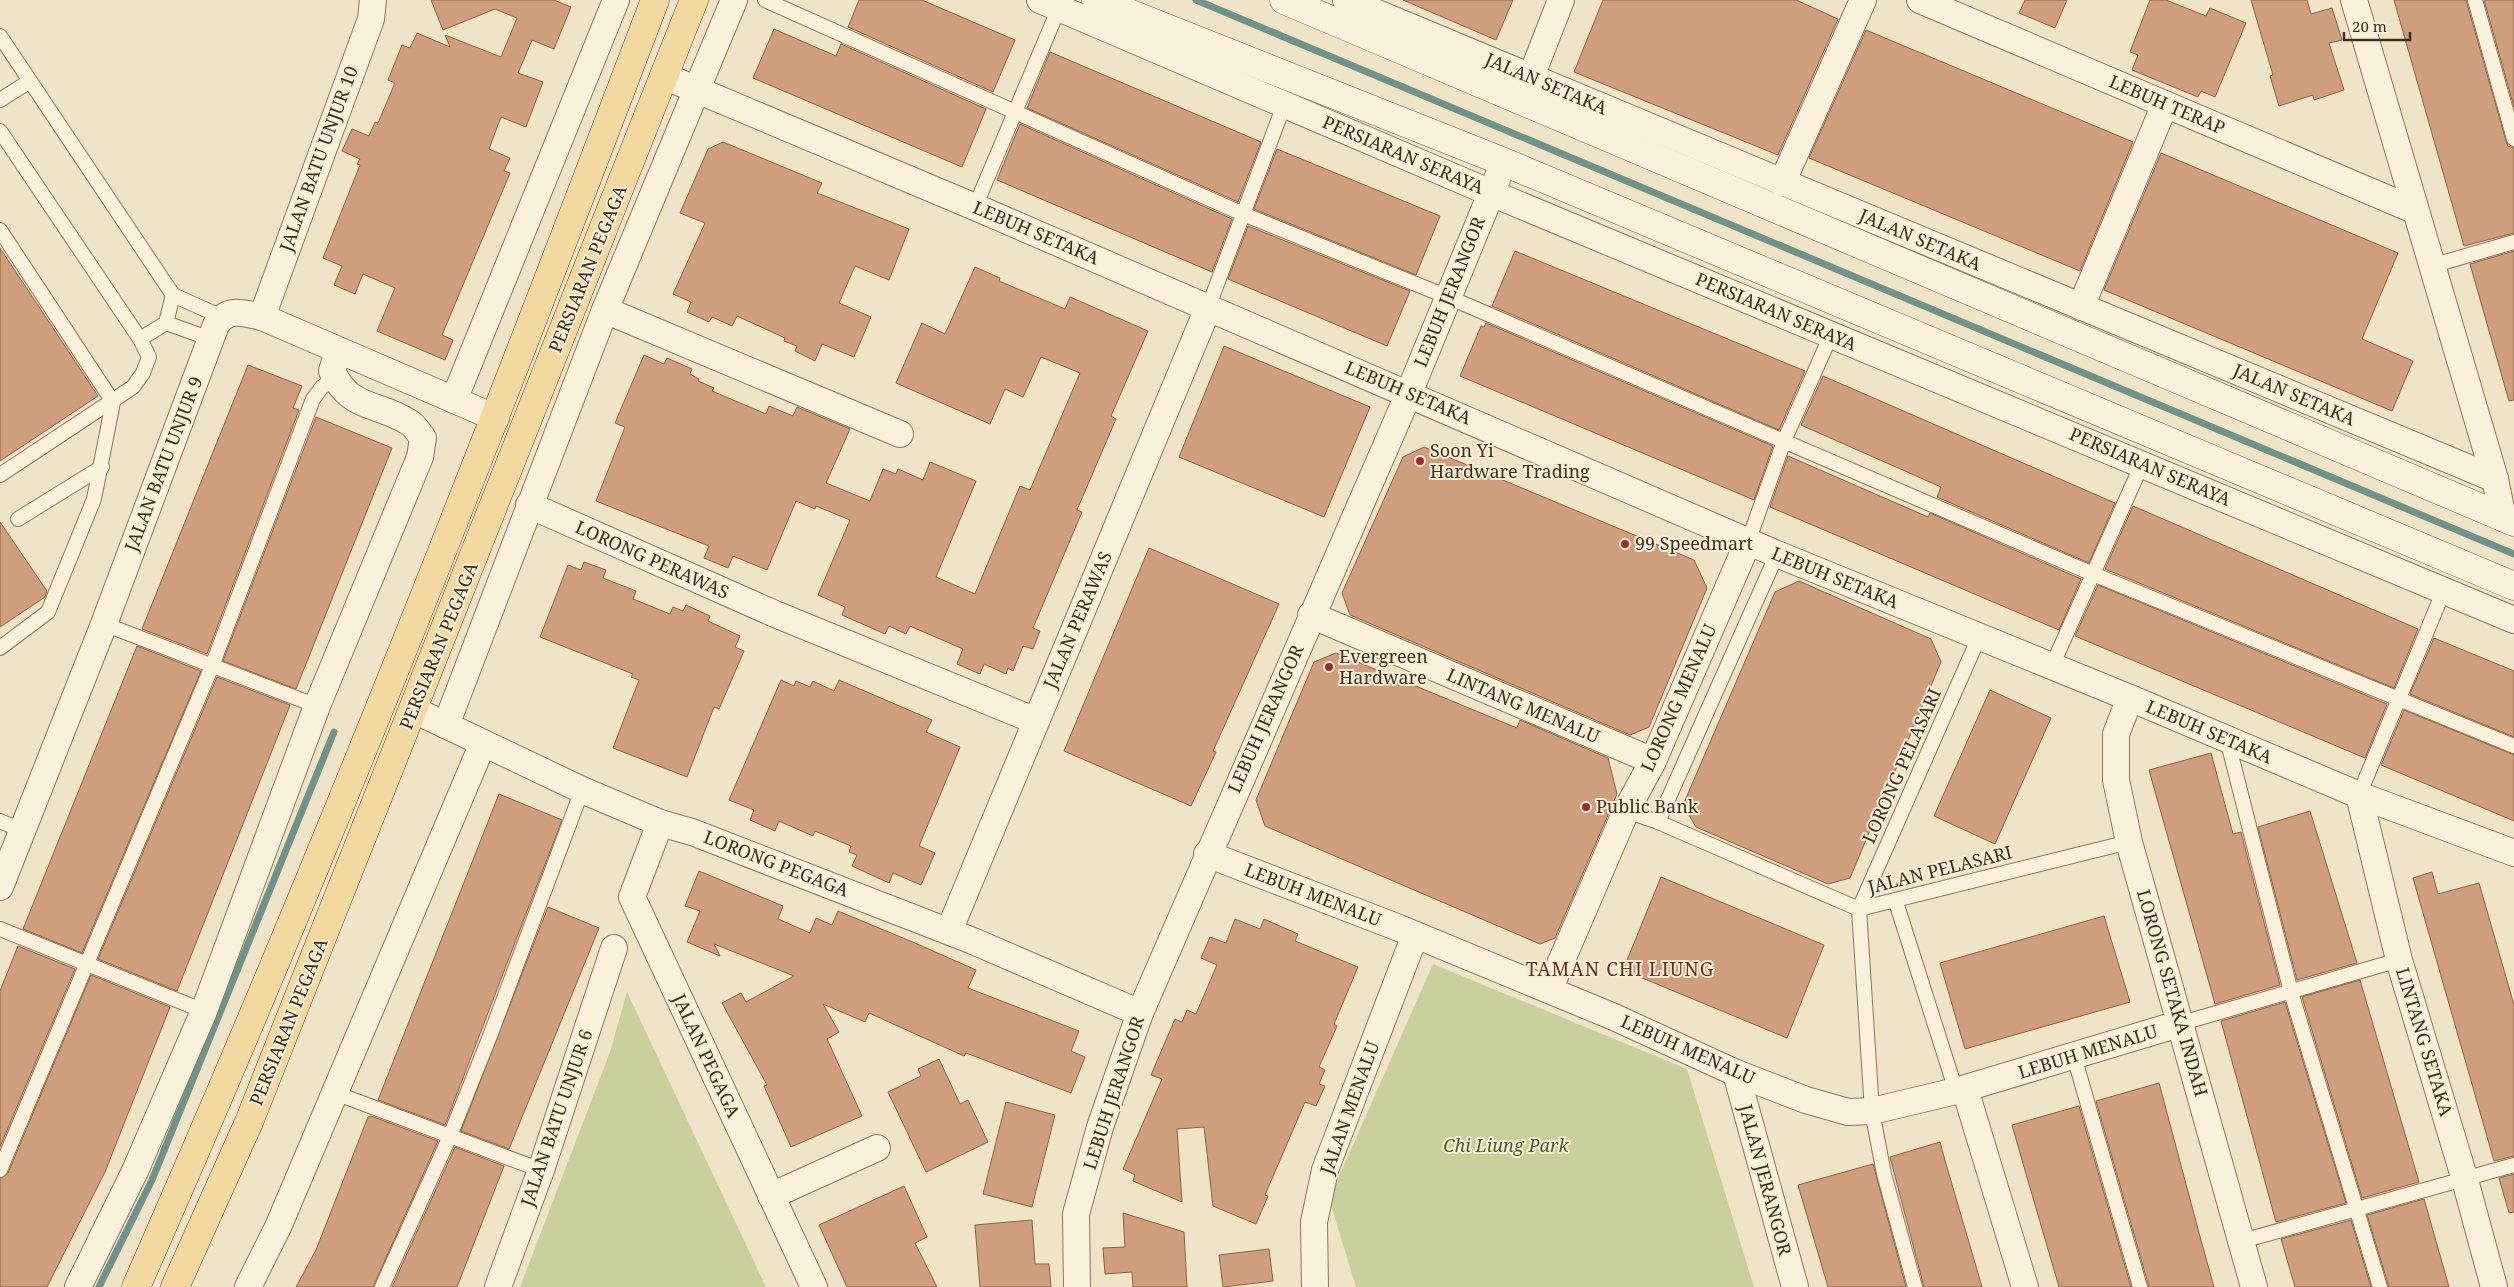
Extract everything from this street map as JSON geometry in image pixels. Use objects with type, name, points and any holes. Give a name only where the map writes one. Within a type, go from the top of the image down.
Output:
[{"type":"main road","name":"PERSIARAN PEGAGA","points":[[136,1287],[242,1042],[496,418],[655,0]]},
{"type":"main road","name":"PERSIARAN PEGAGA","points":[[174,1287],[249,1122],[694,0]]},
{"type":"main road","name":"PERSIARAN SERAYA","points":[[1096,0],[1504,162],[2514,586]]},
{"type":"main road","points":[[1284,0],[2509,520]]},
{"type":"main road","points":[[384,695],[414,710]]},
{"type":"main road","points":[[242,1042],[274,1058]]},
{"type":"street","name":"JALAN BATU UNJUR 10","points":[[262,317],[371,19],[373,0]]},
{"type":"street","points":[[454,400],[616,0]]},
{"type":"street","points":[[446,725],[605,310],[734,0]]},
{"type":"street","name":"JALAN SETAKA","points":[[1346,0],[2495,479]]},
{"type":"street","points":[[1531,77],[1561,0]]},
{"type":"street","points":[[1782,182],[1863,0]]},
{"type":"street","name":"LEBUH TERAP","points":[[1920,0],[2414,210]]},
{"type":"street","points":[[2354,0],[2414,210],[2509,520]]},
{"type":"street","name":"PERSIARAN SERAYA","points":[[1050,4],[1491,193],[2514,620]]},
{"type":"street","name":"LEBUH SETAKA","points":[[664,76],[1409,393],[1748,542],[2130,698],[2359,795],[2514,853]]},
{"type":"street","points":[[2081,307],[2165,104]]},
{"type":"street","name":"LEBUH JERANGOR","points":[[1077,1287],[1076,1214],[1100,1127],[1140,1013],[1311,615],[1409,393],[1504,162]]},
{"type":"street","name":"JALAN PERAWAS","points":[[949,932],[1208,308]]},
{"type":"street","points":[[605,310],[900,434]]},
{"type":"street","points":[[216,328],[234,312],[262,317],[338,352],[496,418]]},
{"type":"street","name":"JALAN BATU UNJUR 9","points":[[0,887],[11,826],[104,624],[216,328]]},
{"type":"street","points":[[78,1287],[135,1171],[204,1011],[317,706],[420,457],[423,438],[411,424],[350,397],[339,386],[332,371],[338,352]]},
{"type":"street","name":"LORONG PERAWAS","points":[[529,505],[783,617],[1036,721]]},
{"type":"street","name":"LORONG MENALU","points":[[1549,990],[1626,811],[1653,761],[1748,542]]},
{"type":"street","name":"LINTANG MENALU","points":[[1311,615],[1653,761]]},
{"type":"street","name":"LORONG SETAKA INDAH","points":[[2130,698],[2116,734],[2116,780],[2129,842],[2182,1023],[2254,1287]]},
{"type":"street","name":"LORONG PEGAGA","points":[[414,710],[582,790],[660,823],[692,832],[949,932],[1140,1013]]},
{"type":"street","points":[[248,1287],[278,1227],[484,743]]},
{"type":"street","name":"LINTANG SETAKA","points":[[2359,795],[2399,960],[2465,1180],[2494,1287]]},
{"type":"street","name":"JALAN PEGAGA","points":[[660,823],[632,897],[814,1287]]},
{"type":"street","name":"LEBUH MENALU","points":[[1208,854],[1549,990],[1614,1017],[1736,1073],[1806,1100],[1848,1112],[1872,1111],[1961,1090],[2182,1023]]},
{"type":"street","name":"JALAN MENALU","points":[[1315,1287],[1314,1222],[1325,1170],[1415,935]]},
{"type":"street","name":"JALAN BATU UNJUR 6","points":[[498,1287],[541,1170],[614,948]]},
{"type":"street","name":"JALAN JERANGOR","points":[[1736,1073],[1795,1287]]},
{"type":"street","points":[[1961,1090],[2025,1287]]},
{"type":"street","points":[[771,1196],[877,1148]]},
{"type":"lane","points":[[765,0],[1243,214],[1448,297],[2093,574],[2514,746]]},
{"type":"lane","points":[[2475,0],[2514,139]]},
{"type":"lane","points":[[975,207],[1015,112],[1050,4]]},
{"type":"lane","points":[[0,36],[173,295],[216,328]]},
{"type":"lane","points":[[0,100],[30,81]]},
{"type":"lane","points":[[1208,308],[1284,105]]},
{"type":"lane","points":[[0,131],[149,356],[143,373],[133,387],[0,475]]},
{"type":"lane","points":[[0,230],[113,402],[102,467],[94,499],[48,612],[0,648]]},
{"type":"lane","points":[[2431,266],[2514,242]]},
{"type":"lane","points":[[166,323],[173,295]]},
{"type":"lane","points":[[140,340],[166,323],[216,328]]},
{"type":"lane","points":[[1748,542],[1784,441],[1831,335]]},
{"type":"lane","points":[[0,1170],[85,964],[212,666],[313,399],[322,387],[336,378]]},
{"type":"lane","points":[[2052,666],[2142,464]]},
{"type":"lane","points":[[18,519],[102,467]]},
{"type":"lane","name":"LORONG MENALU","points":[[1658,822],[1777,554]]},
{"type":"lane","points":[[2359,795],[2444,590]]},
{"type":"lane","points":[[104,624],[317,706]]},
{"type":"lane","name":"LORONG PELASARI","points":[[1860,909],[1979,637]]},
{"type":"lane","points":[[2227,739],[2292,992],[2380,1287]]},
{"type":"lane","points":[[382,1287],[450,1136],[490,1036],[582,790]]},
{"type":"lane","name":"JALAN PELASARI","points":[[1626,811],[1658,822],[1860,909],[1896,902],[2129,842]]},
{"type":"lane","points":[[1896,902],[1961,1090]]},
{"type":"lane","points":[[1860,909],[1872,1111],[1884,1174],[1914,1287]]},
{"type":"lane","points":[[0,929],[204,1011]]},
{"type":"lane","points":[[2182,1023],[2399,960]]},
{"type":"lane","points":[[2074,1056],[2140,1287]]},
{"type":"lane","points":[[335,1093],[541,1170]]},
{"type":"lane","points":[[2242,1241],[2514,1165]]},
{"type":"green space","name":"Chi Liung Park","points":[[1433,964],[1687,1069],[1754,1287],[1356,1287],[1329,1199]]},
{"type":"green space","points":[[627,992],[766,1287],[520,1287],[610,1052]]},
{"type":"building","points":[[431,0],[554,0],[571,7],[554,49],[532,40],[518,73],[543,82],[526,127],[501,117],[489,149],[510,158],[504,171],[510,173],[442,335],[453,340],[445,360],[377,331],[395,288],[363,274],[355,294],[334,285],[342,266],[323,258],[360,165],[357,164],[360,159],[342,151],[352,129],[369,136],[375,122],[378,123],[395,83],[388,80],[402,45],[410,48],[417,33],[450,47],[445,35],[501,57],[517,18],[495,9],[443,30]]},
{"type":"building","points":[[859,0],[922,0],[1015,40],[993,92],[848,27]]},
{"type":"building","points":[[1403,0],[1513,0],[1496,40]]},
{"type":"building","points":[[1603,0],[1796,0],[1838,19],[1778,155],[1574,72]]},
{"type":"building","points":[[2025,0],[2067,0],[2055,28],[2019,13]]},
{"type":"building","points":[[2150,0],[2166,0],[2206,16],[2210,8],[2246,23],[2215,97],[2201,91],[2198,97],[2132,70],[2138,55],[2130,52]]},
{"type":"building","points":[[2251,0],[2307,0],[2311,14],[2332,8],[2342,40],[2329,43],[2344,90],[2314,100],[2313,95],[2279,106],[2270,76],[2273,75]]},
{"type":"building","points":[[2394,0],[2466,0],[2506,141],[2508,146],[2514,148],[2514,233],[2464,246]]},
{"type":"building","points":[[2484,0],[2514,0],[2514,107]]},
{"type":"building","points":[[774,29],[836,56],[841,44],[986,109],[962,167],[753,78]]},
{"type":"building","points":[[1866,30],[2133,142],[2080,271],[1809,158]]},
{"type":"building","points":[[1050,52],[1261,142],[1238,202],[1027,108]]},
{"type":"building","points":[[1020,124],[1232,219],[1212,272],[997,180]]},
{"type":"building","points":[[723,142],[822,183],[817,193],[909,229],[889,280],[855,266],[839,303],[871,317],[854,357],[822,344],[815,361],[795,351],[797,346],[784,341],[785,338],[737,316],[732,326],[712,317],[709,322],[687,312],[691,302],[673,294],[705,223],[680,213],[708,149]]},
{"type":"building","points":[[1277,149],[1440,216],[1416,275],[1254,209]]},
{"type":"building","points":[[2161,153],[2398,253],[2362,339],[2413,361],[2392,411],[2104,290]]},
{"type":"building","points":[[1248,226],[1410,291],[1387,346],[1228,279]]},
{"type":"building","points":[[0,248],[98,396],[0,461]]},
{"type":"building","points":[[1515,251],[1805,371],[1779,430],[1492,306]]},
{"type":"building","points":[[2514,251],[2514,400],[2509,401],[2470,264]]},
{"type":"building","points":[[975,267],[1000,278],[999,281],[1065,309],[1070,297],[1148,331],[1111,416],[1116,419],[1077,510],[1082,512],[1033,628],[1040,631],[1033,649],[1023,646],[1013,671],[1008,668],[1006,674],[984,664],[980,674],[957,664],[963,649],[910,626],[906,634],[889,626],[885,634],[842,615],[845,607],[818,595],[850,520],[816,506],[815,509],[796,501],[767,570],[733,556],[728,568],[704,558],[709,546],[596,501],[625,427],[615,423],[644,355],[664,364],[667,358],[692,369],[690,374],[699,379],[698,381],[714,388],[712,391],[766,414],[769,406],[793,416],[797,407],[850,429],[826,483],[870,501],[883,469],[896,474],[898,469],[923,480],[930,462],[976,481],[936,577],[975,594],[1020,486],[1030,490],[1080,373],[1041,357],[1023,397],[1005,389],[990,424],[896,383],[922,323],[945,334]]},
{"type":"building","points":[[1486,323],[1773,446],[1754,500],[1460,376],[1481,326],[1484,327]]},
{"type":"building","points":[[1224,346],[1370,407],[1324,517],[1179,457]]},
{"type":"building","points":[[248,365],[302,386],[293,408],[299,410],[207,654],[142,629]]},
{"type":"building","points":[[1823,376],[2115,503],[2089,563],[1937,497],[1941,487],[1801,425]]},
{"type":"building","points":[[316,417],[392,448],[296,689],[223,661]]},
{"type":"building","points":[[1424,447],[1694,560],[1707,588],[1649,727],[1630,735],[1350,615],[1342,593],[1403,457]]},
{"type":"building","points":[[1788,456],[1928,517],[1930,513],[2081,579],[2059,630],[1770,507]]},
{"type":"building","points":[[2133,506],[2418,629],[2394,688],[2105,569]]},
{"type":"building","points":[[0,522],[47,591],[45,597],[0,627]]},
{"type":"building","points":[[1149,548],[1279,604],[1213,751],[1216,752],[1191,806],[1064,751]]},
{"type":"building","points":[[584,562],[606,570],[603,578],[636,591],[633,599],[670,614],[673,607],[683,611],[686,605],[710,616],[708,621],[740,636],[735,647],[744,651],[719,709],[714,707],[687,777],[613,748],[639,680],[631,677],[633,674],[540,637],[568,565],[581,570]]},
{"type":"building","points":[[1799,581],[1931,639],[1941,662],[1850,878],[1828,884],[1696,827],[1683,805],[1775,592]]},
{"type":"building","points":[[2098,585],[2387,704],[2365,758],[2075,636]]},
{"type":"building","points":[[2434,638],[2514,671],[2514,737],[2410,694]]},
{"type":"building","points":[[137,646],[201,671],[82,953],[23,929]]},
{"type":"building","points":[[1336,653],[1517,728],[1520,720],[1608,758],[1617,794],[1555,938],[1540,944],[1265,826],[1256,800],[1314,662]]},
{"type":"building","points":[[217,677],[290,705],[177,991],[98,959]]},
{"type":"building","points":[[781,680],[794,686],[796,681],[810,687],[813,681],[834,691],[839,680],[932,720],[926,732],[960,747],[919,846],[935,853],[921,885],[893,873],[889,883],[852,866],[857,855],[849,852],[851,846],[815,831],[813,836],[779,821],[775,831],[750,820],[754,810],[729,800]]},
{"type":"building","points":[[1990,690],[2051,718],[1995,844],[1934,816]]},
{"type":"building","points":[[2404,710],[2514,755],[2514,821],[2381,765]]},
{"type":"building","points":[[2211,753],[2233,834],[2241,832],[2280,985],[2215,1004],[2149,770]]},
{"type":"building","points":[[499,794],[562,820],[445,1125],[378,1100]]},
{"type":"building","points":[[2310,811],[2357,963],[2297,980],[2258,827]]},
{"type":"building","points":[[699,871],[783,906],[778,919],[810,933],[816,918],[832,925],[838,911],[915,943],[976,970],[968,988],[1079,1031],[1071,1051],[1085,1057],[1071,1093],[966,1053],[964,1056],[869,1013],[865,1022],[823,1004],[839,1032],[827,1039],[862,1116],[791,1147],[764,1086],[767,1085],[722,1003],[741,993],[746,1002],[794,976],[714,944],[720,956],[687,942],[700,911],[685,906]]},
{"type":"building","points":[[2432,872],[2438,894],[2479,883],[2514,1005],[2514,1156],[2494,1161],[2413,878]]},
{"type":"building","points":[[1661,877],[1824,945],[1787,1038],[1623,970]]},
{"type":"building","points":[[548,907],[599,928],[509,1149],[461,1131]]},
{"type":"building","points":[[2104,916],[2130,1002],[1965,1049],[1940,963]]},
{"type":"building","points":[[1235,919],[1260,929],[1264,919],[1298,934],[1295,941],[1358,967],[1334,1024],[1337,1026],[1319,1067],[1325,1070],[1319,1084],[1325,1086],[1316,1106],[1305,1102],[1265,1195],[1268,1196],[1256,1224],[1213,1206],[1204,1127],[1177,1129],[1182,1202],[1133,1181],[1135,1175],[1123,1169],[1162,1079],[1151,1075],[1175,1019],[1182,1022],[1187,1010],[1196,1014],[1217,965],[1201,958],[1210,937],[1226,943]]},
{"type":"building","points":[[18,946],[75,969],[0,1147],[0,991]]},
{"type":"building","points":[[91,975],[170,1007],[105,1172],[47,1287],[0,1287],[0,1179],[8,1173]]},
{"type":"building","points":[[2360,980],[2419,1182],[2362,1198],[2302,997]]},
{"type":"building","points":[[2285,1002],[2346,1203],[2276,1222],[2221,1021]]},
{"type":"building","points":[[939,1059],[960,1104],[968,1100],[988,1142],[926,1172],[888,1092],[921,1076],[918,1069]]},
{"type":"building","points":[[2159,1083],[2214,1287],[2149,1287],[2096,1101]]},
{"type":"building","points":[[1006,1102],[1055,1115],[1032,1207],[983,1194]]},
{"type":"building","points":[[2079,1106],[2131,1287],[2059,1287],[2024,1167],[2012,1125]]},
{"type":"building","points":[[371,1116],[438,1141],[373,1287],[296,1287],[316,1250],[368,1117]]},
{"type":"building","points":[[1940,1142],[1982,1287],[1924,1287],[1890,1157]]},
{"type":"building","points":[[455,1147],[504,1166],[457,1287],[392,1287]]},
{"type":"building","points":[[1873,1164],[1906,1287],[1828,1287],[1798,1185]]},
{"type":"building","points":[[2514,1174],[2514,1212],[2509,1213],[2499,1178]]},
{"type":"building","points":[[904,1186],[927,1237],[915,1243],[937,1287],[847,1287],[819,1225]]},
{"type":"building","points":[[2424,1199],[2449,1287],[2389,1287],[2367,1215]]},
{"type":"building","points":[[1123,1213],[1184,1232],[1187,1287],[1133,1287],[1132,1272],[1105,1274],[1103,1248],[1125,1247]]},
{"type":"building","points":[[1032,1220],[1035,1264],[1049,1264],[1051,1287],[980,1287],[975,1225]]},
{"type":"building","points":[[2351,1220],[2371,1287],[2295,1287],[2281,1239]]},
{"type":"building","points":[[1269,1249],[1273,1281],[1223,1287],[1219,1255]]},
{"type":"waterway","points":[[1196,0],[2514,554]]},
{"type":"waterway","points":[[99,1287],[152,1180],[334,732]]},
{"type":"place","name":"Soon Yi Hardware Trading","points":[[1420,461]]},
{"type":"place","name":"99 Speedmart","points":[[1625,544]]},
{"type":"place","name":"Evergreen Hardware","points":[[1329,667]]},
{"type":"place","name":"Public Bank","points":[[1586,807]]},
{"type":"district","name":"TAMAN CHI LIUNG","points":[[1620,969]]}]
